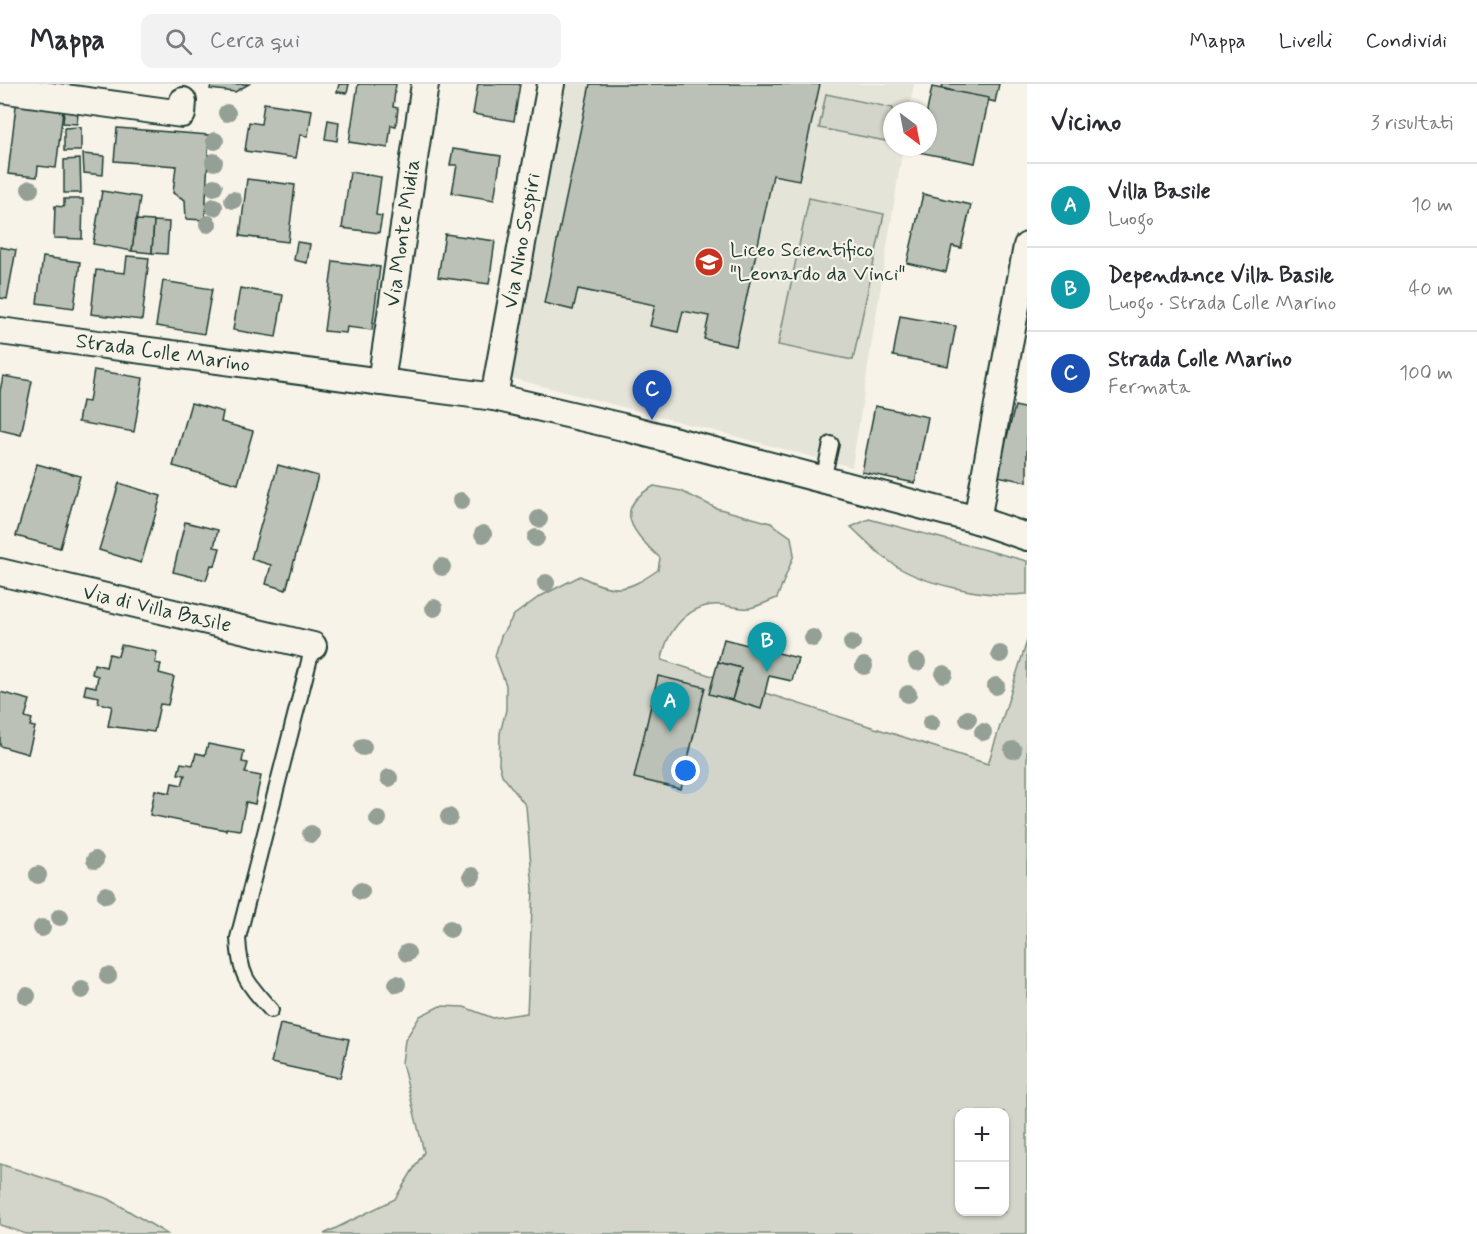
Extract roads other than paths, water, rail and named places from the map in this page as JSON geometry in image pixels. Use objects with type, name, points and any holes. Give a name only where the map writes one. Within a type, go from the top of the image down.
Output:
[{"type":"street","name":"Via Monte Midia","points":[[381,382],[425,84]]},
{"type":"street","name":"Via Nino Sospiri","points":[[494,397],[551,84]]},
{"type":"street","points":[[0,89],[182,114],[183,101]]},
{"type":"street","points":[[977,520],[1027,246]]},
{"type":"street","name":"Strada Colle Marino","points":[[0,331],[494,397],[623,427],[977,520],[1027,537]]},
{"type":"street","name":"Via di Villa Basile","points":[[0,572],[313,646]]},
{"type":"lane","points":[[823,480],[831,444]]},
{"type":"lane","points":[[271,1010],[245,980],[239,959],[238,938],[313,646]]},
{"type":"place","name":"Liceo Scientifico \"Leonardo da Vinci\"","points":[[709,262]]},
{"type":"place","name":"Strada Colle Marino","points":[[652,420]]},
{"type":"place","name":"Dependance Villa Basile","points":[[767,672]]},
{"type":"place","name":"Villa Basile","points":[[670,732]]}]
